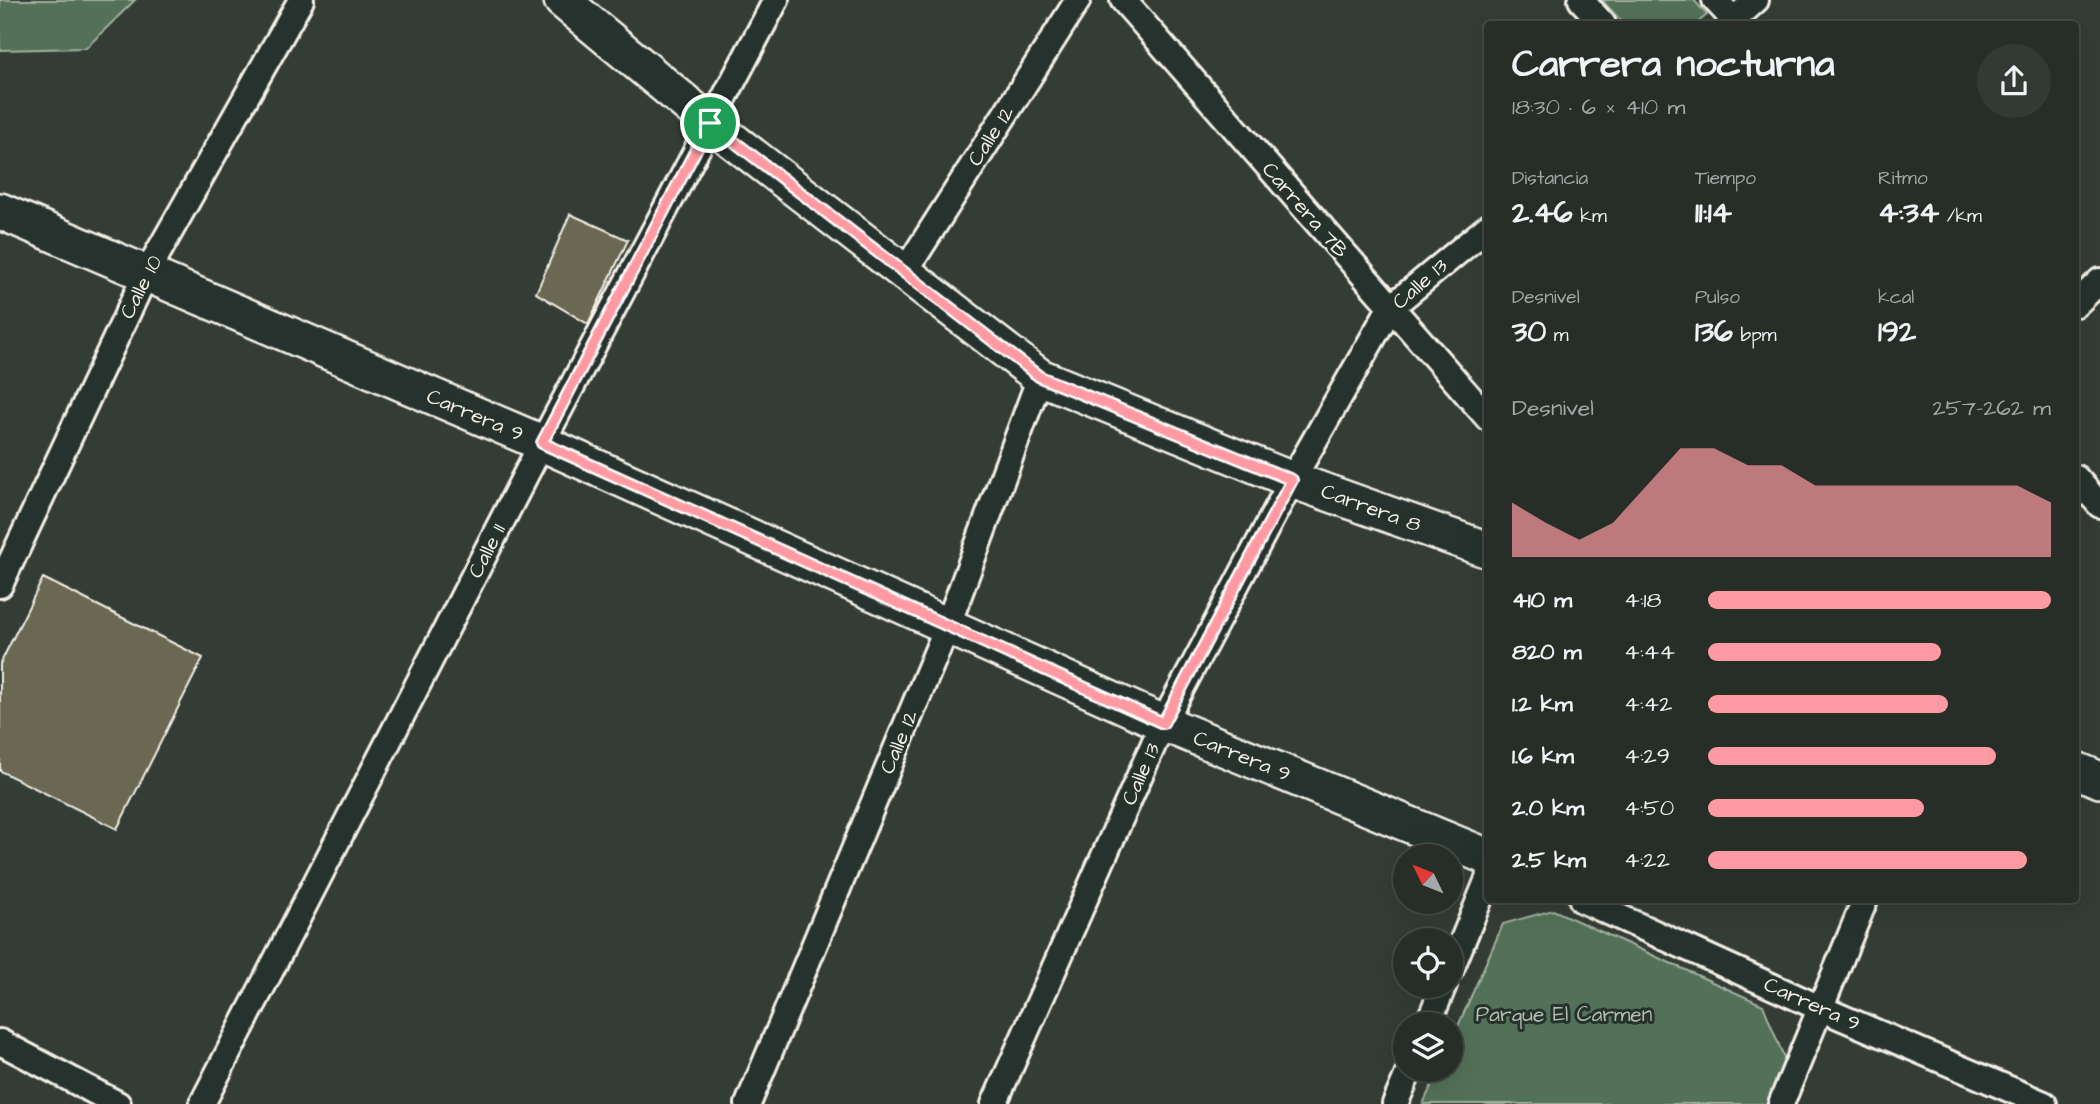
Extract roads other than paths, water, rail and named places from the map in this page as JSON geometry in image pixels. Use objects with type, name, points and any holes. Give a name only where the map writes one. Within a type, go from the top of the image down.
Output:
[{"type":"main road","name":"Carrera 8","points":[[562,0],[710,123],[1040,377],[1292,480],[1484,549]]},
{"type":"main road","name":"Carrera 9","points":[[0,211],[542,443],[1163,723],[1484,855]]},
{"type":"main road","points":[[2079,771],[2100,780]]},
{"type":"street","name":"Calle 10","points":[[0,585],[146,274],[302,0]]},
{"type":"street","name":"Calle 11","points":[[202,1104],[542,443],[776,0]]},
{"type":"street","name":"Calle 12","points":[[904,273],[1079,0]]},
{"type":"street","name":"Carrera 7B","points":[[1123,0],[1484,414]]},
{"type":"street","points":[[1581,0],[1600,21]]},
{"type":"street","points":[[1715,0],[1730,21]]},
{"type":"street","points":[[1732,21],[1756,0]]},
{"type":"street","name":"Calle 13","points":[[994,1104],[1163,723],[1292,480],[1390,308],[1484,230]]},
{"type":"street","points":[[2079,300],[2100,281]]},
{"type":"street","name":"Calle 12","points":[[748,1104],[947,627],[1040,377]]},
{"type":"street","points":[[2079,481],[2100,505]]},
{"type":"street","points":[[1463,940],[1484,889]]},
{"type":"street","name":"Carrera 9","points":[[1589,903],[1822,1009],[2044,1104]]},
{"type":"street","points":[[1781,1104],[1864,903]]},
{"type":"street","points":[[0,1042],[118,1104]]},
{"type":"street","points":[[1395,1104],[1404,1082]]},
{"type":"park label","name":"Parque El Carmen","points":[[1564,1014]]}]
